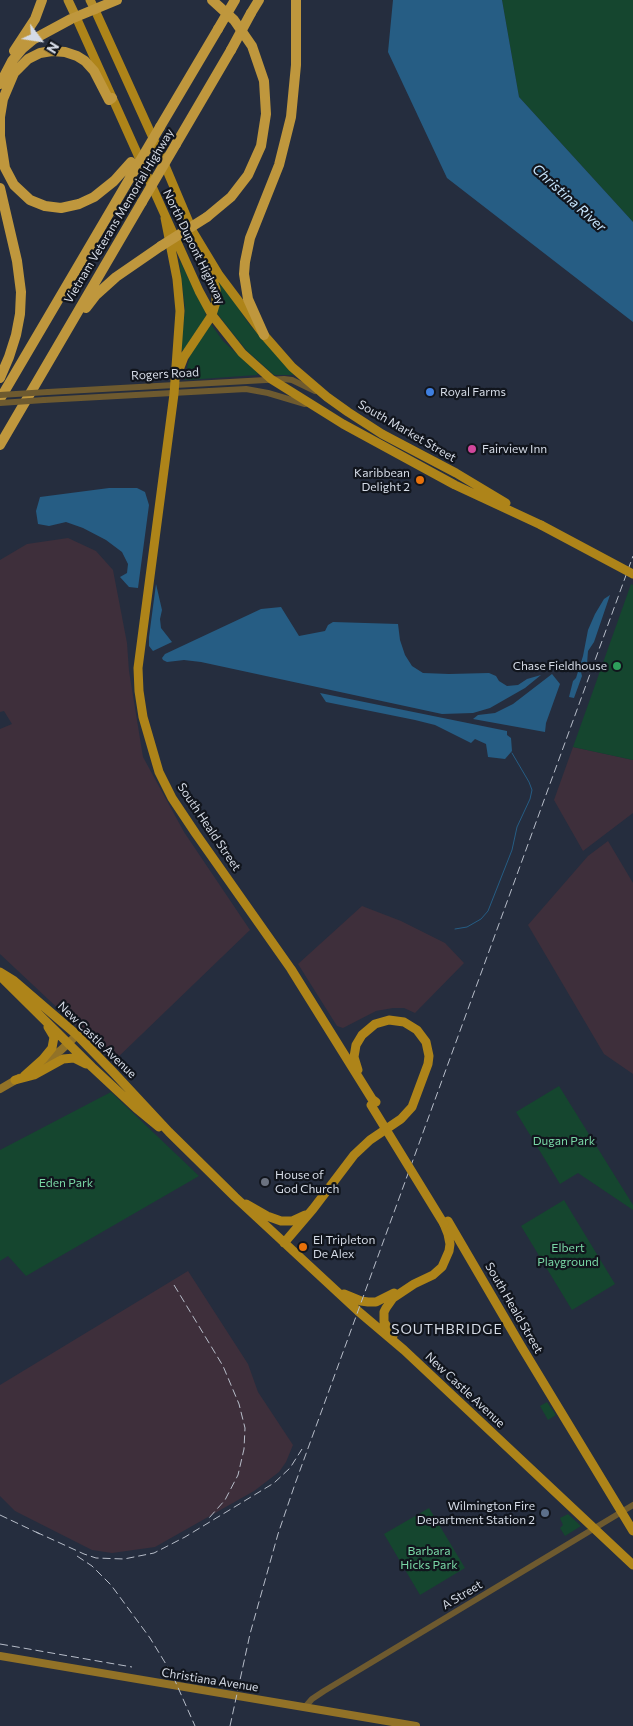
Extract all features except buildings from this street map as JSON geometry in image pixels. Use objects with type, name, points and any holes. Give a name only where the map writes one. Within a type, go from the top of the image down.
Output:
[{"type":"highway","points":[[0,76],[35,19],[42,0]]},
{"type":"highway","name":"North Dupont Highway","points":[[68,0],[76,17]]},
{"type":"highway","name":"North Dupont Highway","points":[[90,0],[95,10]]},
{"type":"highway","points":[[0,84],[12,61],[30,42],[47,30],[118,0]]},
{"type":"highway","name":"Vietnam Veterans Memorial Highway","points":[[0,397],[132,167],[160,127],[235,0]]},
{"type":"highway","name":"Vietnam Veterans Memorial Highway","points":[[0,445],[259,0]]},
{"type":"highway","points":[[264,335],[252,310],[247,293],[244,274],[245,262],[250,238],[280,159],[291,117],[296,65],[296,0]]},
{"type":"highway","points":[[47,366],[96,295],[124,271],[207,217],[227,201],[245,180],[261,146],[266,114],[264,82],[255,52],[238,25],[213,1]]},
{"type":"highway","points":[[112,98],[109,100],[92,67],[74,54],[52,50],[28,58],[14,73],[3,99],[0,117],[0,136],[5,168],[14,185],[30,200],[41,205],[61,208],[79,204],[94,197],[132,167]]},
{"type":"highway","points":[[0,188],[17,261],[21,292],[16,336],[0,378]]},
{"type":"main road","name":"North Dupont Highway","points":[[95,10],[193,232],[219,275],[264,335]]},
{"type":"main road","name":"North Dupont Highway","points":[[76,17],[199,291],[212,315],[242,353],[272,379]]},
{"type":"main road","name":"South Heald Street","points":[[165,218],[177,279],[180,311],[174,389],[138,668],[143,717],[160,772],[172,798],[291,969],[633,1531]]},
{"type":"main road","name":"South Heald Street","points":[[174,389],[184,357],[212,315],[216,302],[216,289],[213,277],[193,232]]},
{"type":"main road","name":"South Market Street","points":[[264,335],[292,367],[327,397],[382,434],[456,474],[526,517],[633,574]]},
{"type":"main road","name":"South Market Street","points":[[272,379],[314,406],[455,485],[526,517]]},
{"type":"main road","name":"New Castle Avenue","points":[[0,974],[92,1067],[157,1126],[169,1132]]},
{"type":"main road","name":"New Castle Avenue","points":[[0,974],[13,980],[77,1035],[169,1132],[235,1197],[358,1311],[404,1350],[632,1563]]},
{"type":"main road","points":[[20,1078],[51,1051],[54,1041],[52,1031],[30,1006]]},
{"type":"main road","points":[[284,1243],[313,1209],[354,1154],[370,1140],[401,1119],[412,1107],[428,1064],[428,1050],[422,1035],[411,1025],[397,1020],[381,1021],[368,1028],[358,1040],[354,1057],[360,1080]]},
{"type":"main road","points":[[0,1089],[53,1056],[77,1035]]},
{"type":"main road","points":[[20,1078],[34,1075],[64,1059],[74,1058],[92,1067]]},
{"type":"main road","points":[[235,1197],[267,1216],[281,1221],[297,1220],[313,1209]]},
{"type":"main road","name":"South Heald Street","points":[[414,1284],[433,1275],[442,1266],[449,1251],[446,1223]]},
{"type":"main road","points":[[339,1292],[361,1302],[376,1302],[414,1284]]},
{"type":"main road","points":[[404,1350],[386,1327],[384,1312],[393,1298],[414,1284]]},
{"type":"main road","name":"Christiana Avenue","points":[[0,1656],[416,1726]]},
{"type":"street","name":"Rogers Road","points":[[0,403],[272,379],[292,380],[327,397]]},
{"type":"street","name":"Rogers Road","points":[[0,397],[48,392],[174,389],[246,390],[268,392],[314,406]]},
{"type":"street","name":"A Street","points":[[305,1707],[324,1691],[633,1505]]},
{"type":"shaded area","points":[[68,538],[96,551],[113,570],[127,643],[129,671],[143,757],[184,832],[250,930],[114,1061],[0,954],[0,729],[12,724],[4,711],[0,712],[0,560],[27,544]]},
{"type":"shaded area","points":[[573,747],[633,760],[633,813],[583,851],[554,800]]},
{"type":"shaded area","points":[[608,841],[633,883],[633,1074],[604,1054],[528,925],[588,856]]},
{"type":"shaded area","points":[[362,906],[401,921],[445,943],[464,963],[415,1013],[404,1008],[376,1011],[343,1028],[337,1026],[298,964]]},
{"type":"shaded area","points":[[188,1271],[248,1364],[258,1392],[293,1445],[286,1462],[279,1472],[254,1491],[155,1547],[112,1553],[92,1550],[15,1511],[0,1496],[0,1385]]},
{"type":"green space","points":[[502,0],[633,0],[633,222],[519,97]]},
{"type":"green space","points":[[179,259],[205,310],[206,317],[184,351],[181,350],[185,308]]},
{"type":"green space","points":[[218,282],[221,282],[249,324],[294,375],[274,375],[247,351],[216,312],[220,291]]},
{"type":"green space","points":[[211,324],[223,341],[258,373],[257,375],[184,379],[191,352]]},
{"type":"green space","name":"Chase Fieldhouse","points":[[631,584],[633,585],[633,760],[573,747]]},
{"type":"green space","name":"Dugan Park","points":[[559,1086],[633,1205],[633,1210],[578,1173],[560,1184],[516,1112]]},
{"type":"green space","name":"Eden Park","points":[[111,1092],[199,1176],[26,1276],[8,1256],[0,1261],[0,1150]]},
{"type":"green space","name":"Elbert Playground","points":[[564,1200],[615,1284],[572,1310],[521,1226]]},
{"type":"green space","points":[[547,1402],[556,1415],[548,1420],[540,1406]]},
{"type":"green space","name":"Barbara Hicks Park","points":[[429,1508],[465,1568],[420,1595],[384,1534]]},
{"type":"green space","points":[[568,1514],[581,1526],[565,1536],[560,1528],[563,1525],[560,1518]]},
{"type":"water","name":"Christina River","points":[[393,0],[502,0],[519,97],[633,222],[633,322],[447,178],[388,52]]},
{"type":"water","points":[[109,488],[137,488],[145,492],[149,505],[138,588],[129,587],[120,577],[127,573],[128,564],[122,552],[106,540],[83,528],[66,522],[49,526],[38,524],[36,511],[40,497]]},
{"type":"water","points":[[156,584],[162,610],[161,628],[172,642],[153,651],[149,646],[149,637]]},
{"type":"water","points":[[610,595],[594,642],[588,651],[587,664],[581,672],[582,676],[574,698],[569,697],[583,656],[588,630],[604,599]]},
{"type":"water","points":[[281,607],[299,636],[325,631],[328,625],[333,622],[398,624],[400,640],[405,655],[412,666],[423,673],[489,673],[496,676],[499,681],[507,686],[518,685],[527,679],[541,675],[525,688],[490,708],[473,713],[442,714],[201,662],[184,660],[167,662],[162,658],[165,654],[261,609]]},
{"type":"water","points":[[552,674],[560,684],[546,723],[545,732],[473,719],[478,715],[495,713],[513,704]]},
{"type":"water","points":[[320,693],[507,731],[507,735],[511,738],[512,751],[505,759],[488,757],[486,744],[475,739],[471,743],[435,725],[326,702]]},
{"type":"waterway","points":[[455,929],[467,927],[481,919],[488,911],[512,850],[517,827],[530,799],[532,790],[529,782],[512,753]]},
{"type":"railway","points":[[230,1726],[250,1634],[278,1534],[295,1484],[633,556]]},
{"type":"railway","points":[[174,1285],[223,1366],[239,1404],[245,1428],[244,1449],[238,1475],[225,1500],[209,1518]]},
{"type":"railway","points":[[36,1532],[96,1558],[124,1559],[154,1553],[185,1537],[274,1483],[290,1468],[302,1449]]},
{"type":"railway","points":[[0,1515],[40,1534]]},
{"type":"railway","points":[[77,1556],[92,1566],[111,1585],[150,1638],[172,1674],[195,1726]]},
{"type":"railway","points":[[0,1644],[132,1667]]},
{"type":"place","name":"Royal Farms","points":[[430,392]]},
{"type":"place","name":"Fairview Inn","points":[[472,449]]},
{"type":"place","name":"Karibbean Delight 2","points":[[420,480]]},
{"type":"place","name":"Chase Fieldhouse","points":[[617,666]]},
{"type":"place","name":"House of God Church","points":[[265,1182]]},
{"type":"place","name":"El Tripleton De Alex","points":[[303,1247]]},
{"type":"place","name":"Wilmington Fire Department Station 2","points":[[545,1513]]},
{"type":"district","name":"SOUTHBRIDGE","points":[[447,1329]]}]
